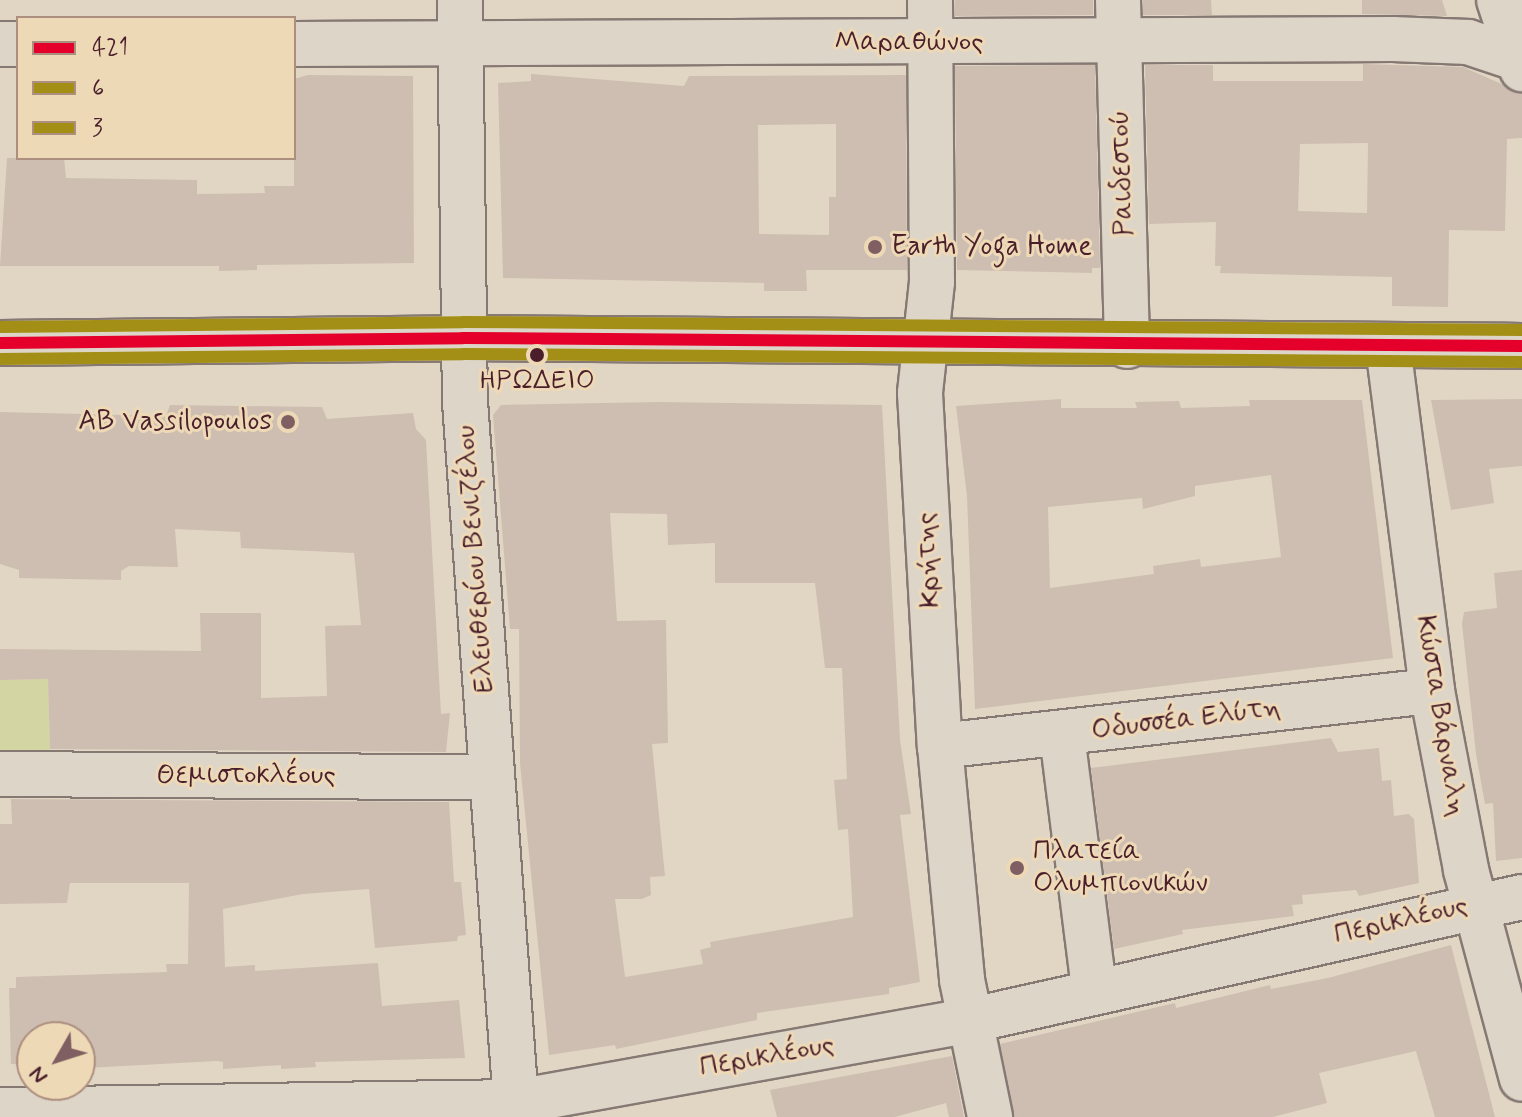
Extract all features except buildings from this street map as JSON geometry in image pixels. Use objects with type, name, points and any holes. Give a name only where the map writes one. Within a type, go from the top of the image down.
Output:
[{"type":"street","name":"Ελευθερίου Βενιζέλου","points":[[460,0],[463,338],[516,1110]]},
{"type":"street","name":"Κρήτης","points":[[930,0],[932,282],[920,393],[940,746],[968,1021],[990,1117]]},
{"type":"street","points":[[1499,0],[1520,62]]},
{"type":"street","name":"Μαραθώνος","points":[[296,44],[930,44],[1118,21],[1468,42],[1520,62]]},
{"type":"street","name":"Ραιδεστού","points":[[1118,21],[1127,346]]},
{"type":"street","points":[[0,343],[463,338],[1127,346],[1522,346],[1522,334]]},
{"type":"street","name":"Κώστα Βάρναλη","points":[[1388,346],[1432,691],[1474,904],[1522,1079]]},
{"type":"street","name":"Οδυσσέα Ελύτη","points":[[940,746],[1062,735],[1432,691]]},
{"type":"street","points":[[1062,735],[1094,990]]},
{"type":"street","name":"Θεμιστοκλέους","points":[[0,774],[491,777]]},
{"type":"street","name":"Περικλέους","points":[[0,1110],[516,1110],[968,1021],[1474,904],[1522,897]]},
{"type":"green space","points":[[48,679],[50,755],[0,756],[0,680]]},
{"type":"transit line","name":"3","points":[[0,327],[463,322],[1522,330]]},
{"type":"transit line","name":"421","points":[[0,343],[463,338],[1522,346]]},
{"type":"transit line","name":"6","points":[[0,359],[463,354],[1522,362]]},
{"type":"place","name":"Earth Yoga Home","points":[[875,247]]},
{"type":"place","name":"ΗΡΩΔΕΙΟ","points":[[537,355]]},
{"type":"place","name":"AB Vassilopoulos","points":[[288,422]]},
{"type":"place","name":"Πλατεία Ολυμπιονικών","points":[[1017,868]]}]
